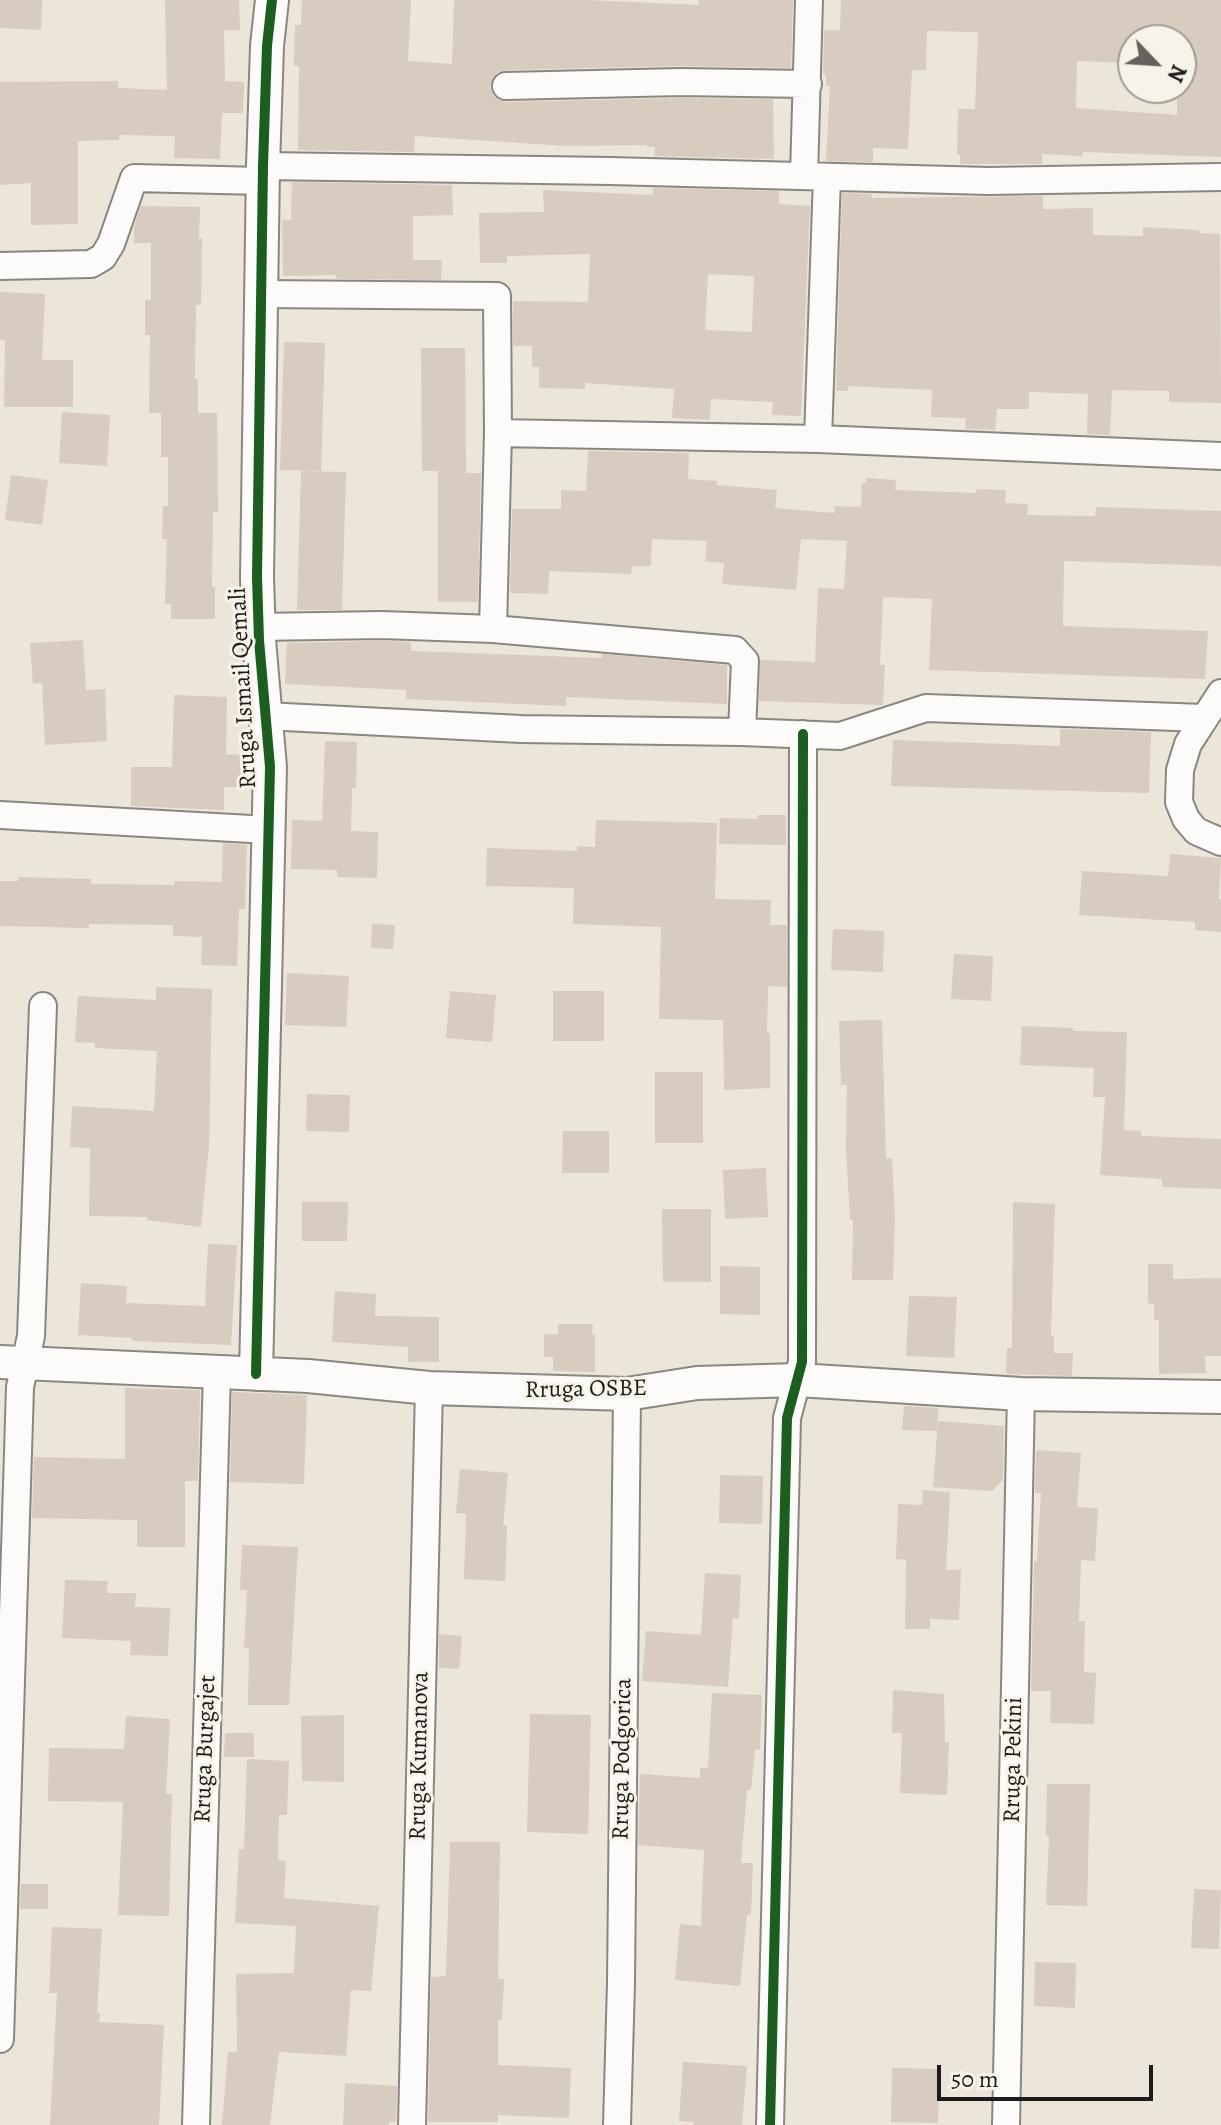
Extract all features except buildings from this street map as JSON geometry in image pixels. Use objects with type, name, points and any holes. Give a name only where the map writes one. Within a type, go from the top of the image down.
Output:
[{"type":"street","name":"Rruga Ismail Qemali","points":[[256,1374],[270,767],[258,627],[261,294],[267,46],[272,0]]},
{"type":"street","points":[[809,0],[808,84],[816,177],[818,439]]},
{"type":"street","points":[[506,86],[681,82],[808,84]]},
{"type":"street","points":[[0,266],[91,264],[103,257],[111,244],[134,178],[263,174],[989,181],[1221,177]]},
{"type":"street","points":[[261,294],[497,296],[498,433],[493,629]]},
{"type":"street","points":[[498,433],[818,439],[1221,456]]},
{"type":"street","points":[[258,627],[382,625],[493,629],[735,650],[745,661],[742,732]]},
{"type":"street","points":[[1221,693],[1188,744],[1180,770],[1179,802],[1186,819],[1196,831],[1221,842]]},
{"type":"street","points":[[265,716],[521,729],[840,736],[926,708],[1204,718]]},
{"type":"street","points":[[770,2125],[787,1418],[798,1380],[802,1346],[803,734]]},
{"type":"street","points":[[0,815],[269,830]]},
{"type":"street","points":[[0,2039],[19,1402],[12,1362],[31,1336],[43,1006]]},
{"type":"street","name":"Rruga OSBE","points":[[12,1362],[256,1374],[429,1388],[627,1394],[697,1383],[798,1380],[1021,1394],[1221,1397]]},
{"type":"street","name":"Rruga Burgajet","points":[[196,2125],[217,1372]]},
{"type":"street","name":"Rruga Kumanova","points":[[412,2125],[429,1388]]},
{"type":"street","name":"Rruga Podgorica","points":[[617,2125],[627,1394]]},
{"type":"street","name":"Rruga Pekini","points":[[1006,2125],[1021,1394]]},
{"type":"cycle path","points":[[256,1374],[270,767],[257,577],[263,166],[267,46],[272,0]]},
{"type":"cycle path","points":[[770,2125],[787,1418],[802,1362],[803,734]]}]
